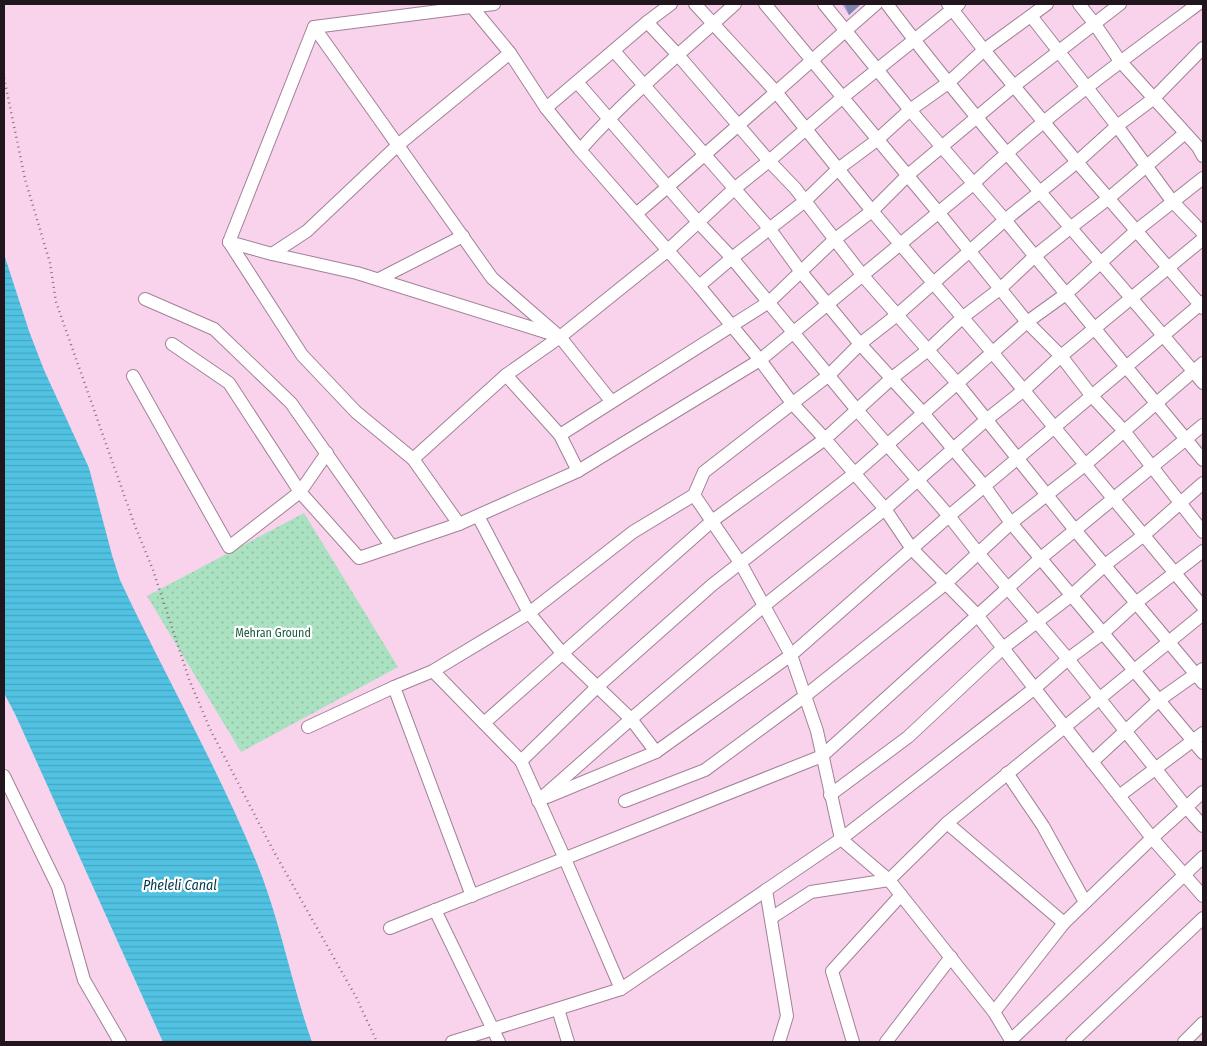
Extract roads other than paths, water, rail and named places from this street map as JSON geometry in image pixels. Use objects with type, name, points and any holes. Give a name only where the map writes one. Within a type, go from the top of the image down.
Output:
[{"type":"street","points":[[314,27],[494,4]]},
{"type":"street","points":[[546,108],[671,4]]},
{"type":"street","points":[[695,4],[776,92],[838,170],[1086,464],[1203,607]]},
{"type":"street","points":[[580,150],[608,118],[734,4]]},
{"type":"street","points":[[765,4],[908,175],[1027,322],[1061,356],[1091,395],[1124,431],[1203,532]]},
{"type":"street","points":[[824,4],[910,110],[1157,402],[1203,460]]},
{"type":"street","points":[[636,214],[739,126],[876,4]]},
{"type":"street","points":[[888,4],[948,83],[1070,228],[1164,334],[1198,367],[1203,383]]},
{"type":"street","points":[[699,286],[805,201],[838,170],[877,140],[910,110],[948,83],[984,50],[1047,4]]},
{"type":"street","points":[[1079,4],[1120,61],[1184,134],[1202,149]]},
{"type":"street","points":[[560,435],[769,302],[834,240],[872,211],[908,175],[1057,51],[1120,4]]},
{"type":"street","points":[[172,344],[229,383],[300,492],[359,558],[459,524],[578,472],[760,360],[973,184],[1006,152],[1120,61],[1198,4]]},
{"type":"street","points":[[413,459],[506,375],[560,337],[667,251],[734,189],[878,70],[953,5],[984,50],[1077,162],[1202,305],[1091,395],[791,654],[656,752],[538,801]]},
{"type":"street","points":[[472,7],[510,53],[546,108],[580,150],[699,286],[760,360],[792,403],[885,509],[912,549],[977,615],[1152,838],[1203,896]]},
{"type":"street","points":[[1031,16],[1086,89],[1117,126],[1172,201],[1203,233]]},
{"type":"street","points":[[648,22],[678,54],[769,161],[795,188],[863,276],[956,383],[1169,641],[1201,675],[1159,700],[1092,762]]},
{"type":"street","points":[[314,27],[492,278],[560,337],[611,401]]},
{"type":"street","points":[[229,242],[314,27]]},
{"type":"street","points":[[308,727],[433,671],[529,613],[633,532],[694,495],[704,472],[829,375],[860,344],[1005,220],[1077,162],[1117,126],[1153,99],[1203,48]]},
{"type":"street","points":[[614,50],[769,228],[801,272],[860,344],[923,413],[985,486],[1011,523],[1203,753]]},
{"type":"street","points":[[272,254],[307,231],[398,145],[510,53]]},
{"type":"street","points":[[577,82],[669,186],[698,222],[732,258],[857,410],[888,444],[1068,659],[1155,770],[1203,826]]},
{"type":"street","points":[[484,723],[712,522],[825,439],[892,378],[928,350],[963,317],[1001,288],[1034,256],[1109,198],[1184,134]]},
{"type":"street","points":[[521,761],[597,687],[712,585],[855,473],[1027,322],[1066,294],[1137,230],[1203,178]]},
{"type":"street","points":[[379,279],[463,236]]},
{"type":"street","points":[[538,801],[765,605],[885,509],[1061,356],[1203,238]]},
{"type":"street","points":[[229,242],[379,279],[560,337]]},
{"type":"street","points":[[229,242],[302,355],[356,412],[413,459],[459,524]]},
{"type":"street","points":[[145,299],[214,329],[291,402],[392,547]]},
{"type":"street","points":[[625,801],[704,770],[805,696],[945,584],[1011,523],[1086,464],[1198,367]]},
{"type":"street","points":[[506,375],[560,435],[578,472]]},
{"type":"street","points":[[133,376],[229,547],[300,492],[326,453]]},
{"type":"street","points":[[390,928],[822,756],[1041,558],[1203,426]]},
{"type":"street","points":[[830,795],[908,737],[1002,648],[1072,595],[1203,483]]},
{"type":"street","points":[[694,495],[741,564],[791,654],[817,731],[841,840],[890,880],[994,1012],[1011,1041],[1203,857]]},
{"type":"street","points":[[478,516],[529,613],[562,653],[631,719],[656,752]]},
{"type":"street","points":[[452,1042],[621,989],[841,840],[1035,688],[1068,659],[1103,633],[1137,602],[1203,551]]},
{"type":"street","points":[[771,918],[811,892],[890,880],[947,824],[1007,773],[1203,614]]},
{"type":"street","points":[[433,671],[521,761],[621,989]]},
{"type":"street","points":[[394,687],[472,896]]},
{"type":"street","points":[[1119,796],[1203,733]]},
{"type":"street","points":[[1007,773],[1043,826],[1085,902]]},
{"type":"street","points":[[4,776],[58,887],[84,980],[120,1042]]},
{"type":"street","points":[[994,1012],[1064,923],[1152,838],[1203,792]]},
{"type":"street","points":[[947,824],[1064,923]]},
{"type":"street","points":[[766,890],[787,1016],[779,1042]]},
{"type":"street","points":[[853,1042],[832,971],[901,895]]},
{"type":"street","points":[[435,910],[499,1042]]},
{"type":"street","points":[[1072,1042],[1203,918]]},
{"type":"street","points":[[886,1042],[951,957]]},
{"type":"street","points":[[558,1009],[568,1042]]},
{"type":"street","points":[[1184,1042],[1203,1023]]},
{"type":"water","name":"Pheleli Canal","points":[[4,254],[44,370],[89,468],[120,580],[224,789],[256,861],[272,905],[312,1042],[163,1042],[4,693]]},
{"type":"park label","name":"Mehran Ground","points":[[273,633]]}]
